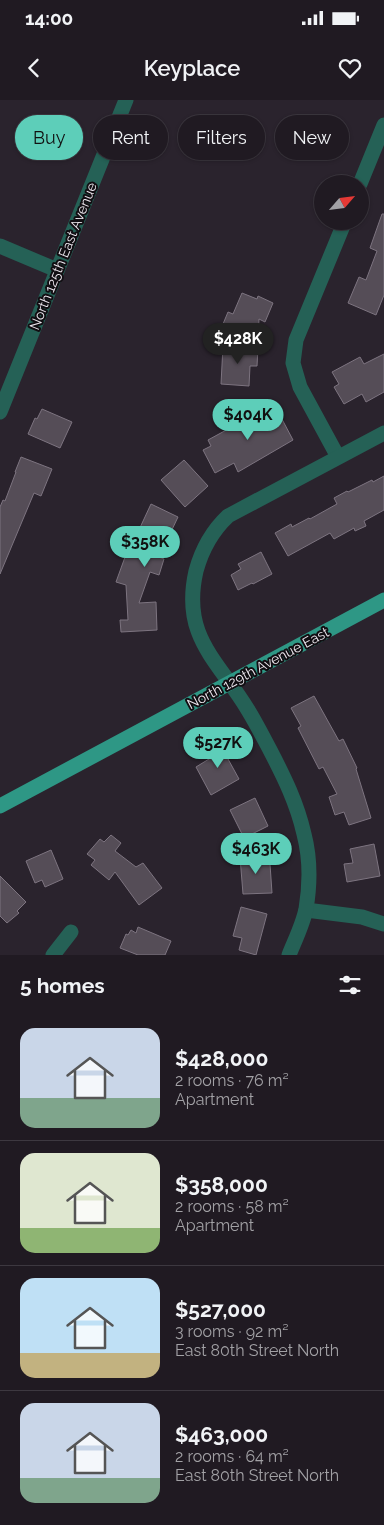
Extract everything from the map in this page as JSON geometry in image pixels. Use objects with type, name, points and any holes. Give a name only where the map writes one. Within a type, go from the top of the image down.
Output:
[{"type":"main road","name":"North 129th Avenue East","points":[[0,806],[384,600]]},
{"type":"street","name":"North 125th East Avenue","points":[[0,412],[126,100]]},
{"type":"street","points":[[364,175],[384,125]]},
{"type":"street","points":[[338,457],[300,387],[293,363],[296,340],[341,230]]},
{"type":"street","points":[[0,246],[57,270]]},
{"type":"street","points":[[289,955],[306,910],[308,852],[304,833],[290,788],[251,714],[210,656],[199,636],[192,609],[194,580],[200,555],[206,542],[217,526],[228,516],[384,433]]},
{"type":"street","points":[[306,910],[362,917],[384,924]]},
{"type":"street","points":[[53,955],[71,932]]},
{"type":"building","points":[[382,214],[384,214],[384,295],[376,315],[348,303],[359,277],[366,280],[377,251],[370,248]]},
{"type":"building","points":[[242,293],[257,299],[258,296],[273,303],[265,322],[259,319],[258,339],[223,324],[228,312],[233,314]]},
{"type":"building","points":[[223,346],[258,348],[257,366],[250,366],[249,386],[221,384]]},
{"type":"building","points":[[384,354],[384,392],[366,402],[362,394],[344,404],[334,387],[339,384],[332,372],[360,357],[364,364]]},
{"type":"building","points":[[274,404],[293,440],[238,472],[234,463],[215,473],[203,450],[211,446],[208,440]]},
{"type":"building","points":[[42,409],[72,422],[60,448],[28,434],[35,418],[37,419]]},
{"type":"building","points":[[21,457],[52,469],[41,496],[34,493],[0,574],[0,507],[3,500],[5,501]]},
{"type":"building","points":[[184,460],[208,486],[185,507],[161,480]]},
{"type":"building","points":[[384,476],[384,510],[364,521],[366,526],[355,531],[354,528],[334,539],[330,533],[288,556],[275,533],[291,524],[292,527],[310,519],[337,504],[334,498],[347,491]]},
{"type":"building","points":[[151,504],[178,517],[159,557],[164,559],[159,575],[150,572],[139,603],[156,602],[157,630],[121,632],[120,620],[128,620],[126,585],[116,582],[129,546],[131,547]]},
{"type":"building","points":[[261,552],[272,574],[238,590],[231,575],[241,569],[238,564]]},
{"type":"building","points":[[314,696],[339,741],[343,739],[357,768],[371,818],[349,825],[344,812],[335,815],[329,797],[337,794],[323,767],[319,769],[298,728],[301,726],[291,708]]},
{"type":"building","points":[[226,742],[233,756],[228,759],[239,779],[211,795],[196,767],[209,759],[206,753]]},
{"type":"building","points":[[255,798],[268,826],[244,838],[230,810]]},
{"type":"building","points":[[111,835],[121,843],[115,851],[136,867],[143,863],[162,888],[139,905],[115,872],[109,880],[91,865],[95,860],[87,854],[100,839],[104,842]]},
{"type":"building","points":[[374,844],[380,876],[347,882],[344,864],[353,863],[350,849]]},
{"type":"building","points":[[51,850],[63,879],[45,887],[42,880],[35,883],[26,861]]},
{"type":"building","points":[[266,855],[268,864],[270,864],[272,893],[243,894],[240,857]]},
{"type":"building","points":[[0,876],[26,902],[17,911],[19,913],[7,923],[0,916]]},
{"type":"building","points":[[241,907],[267,914],[256,955],[239,950],[242,938],[233,936]]},
{"type":"building","points":[[138,927],[171,941],[165,955],[138,955],[120,948],[126,934],[128,935],[131,930],[136,933]]}]
